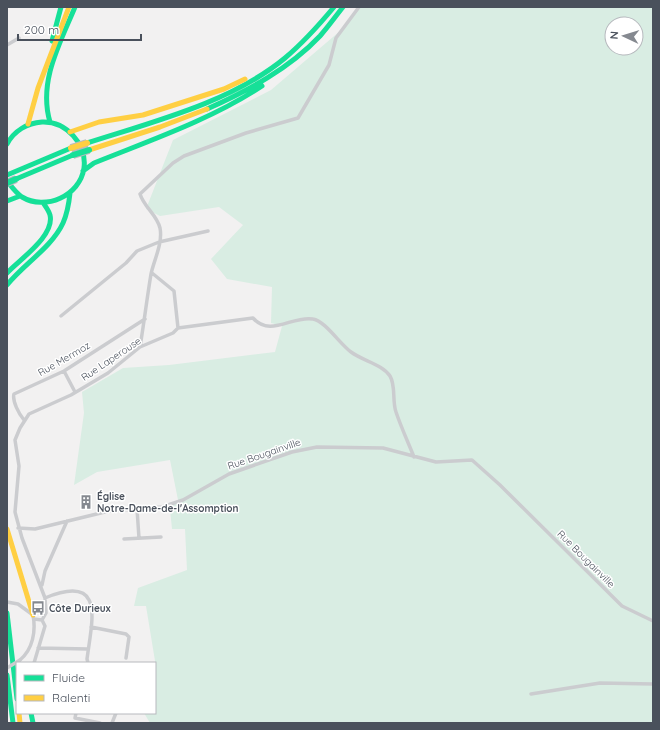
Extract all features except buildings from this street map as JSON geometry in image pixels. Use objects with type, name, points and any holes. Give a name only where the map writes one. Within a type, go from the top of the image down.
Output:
[{"type":"main road","points":[[50,54],[61,7]]},
{"type":"main road","points":[[28,124],[38,88],[68,7]]},
{"type":"main road","points":[[50,122],[45,110],[49,79],[55,58],[76,7]]},
{"type":"main road","points":[[10,173],[87,142],[173,115],[234,89],[272,68],[304,42],[334,7]]},
{"type":"main road","points":[[83,171],[94,163],[230,106],[246,97],[284,69],[316,41],[344,7]]},
{"type":"main road","points":[[70,132],[99,122],[143,115],[224,89],[267,68],[304,42]]},
{"type":"main road","points":[[7,144],[14,134],[28,124],[50,122],[61,126],[70,132],[77,140],[82,149],[84,160],[83,171],[78,183],[70,193],[53,202],[44,204],[27,200],[20,196],[7,182],[73,155],[89,150],[175,122],[210,108],[244,92],[284,69]]},
{"type":"main road","points":[[7,284],[20,268],[48,244],[60,230],[69,210],[70,193]]},
{"type":"main road","points":[[7,201],[20,196]]},
{"type":"main road","points":[[7,273],[22,257],[44,238],[50,227],[51,214],[44,204]]},
{"type":"main road","points":[[7,529],[34,617]]},
{"type":"main road","points":[[7,613],[16,690]]},
{"type":"main road","points":[[7,675],[13,723]]},
{"type":"street","points":[[140,348],[160,229],[156,218],[143,203],[140,194],[173,163],[184,156],[246,133],[298,118],[329,65],[336,38],[359,7]]},
{"type":"street","points":[[7,45],[19,38]]},
{"type":"street","points":[[61,316],[126,263],[134,253],[159,242],[208,231]]},
{"type":"street","points":[[152,273],[174,291],[178,328]]},
{"type":"street","name":"Rue Laperouse","points":[[24,420],[29,414],[75,392],[108,373],[140,348],[173,333],[178,328],[253,318],[258,324],[264,326],[285,324],[309,318],[315,319],[326,327],[352,352],[385,371],[390,376],[393,386],[395,411],[414,457]]},
{"type":"street","name":"Rue Mermoz","points":[[24,420],[13,398],[14,394],[64,371],[145,319]]},
{"type":"street","points":[[64,371],[75,392]]},
{"type":"street","points":[[24,420],[15,440],[19,466],[14,507],[18,528],[46,598],[44,618],[45,626],[34,662]]},
{"type":"street","name":"Rue Bougainville","points":[[18,528],[35,529],[109,511],[162,507],[178,502],[229,474],[292,452],[309,448],[328,446],[383,448],[436,462],[472,460],[500,485],[622,606],[653,621]]},
{"type":"street","points":[[137,509],[139,538]]},
{"type":"street","points":[[42,586],[45,570],[67,521]]},
{"type":"street","points":[[124,539],[162,536]]},
{"type":"street","points":[[46,598],[65,591],[78,591],[85,594],[90,600],[92,609],[88,662]]},
{"type":"street","points":[[9,602],[24,608],[34,617],[44,618]]},
{"type":"street","points":[[7,668],[22,658],[30,646],[34,634],[34,617]]},
{"type":"street","points":[[91,627],[126,634],[129,637],[126,658]]},
{"type":"street","points":[[38,648],[88,649]]},
{"type":"street","points":[[22,658],[25,662]]},
{"type":"street","points":[[531,694],[600,683],[653,684]]},
{"type":"street","points":[[76,714],[76,718],[100,723]]},
{"type":"green space","points":[[359,7],[653,7],[653,723],[150,723],[145,714],[156,714],[156,662],[146,606],[134,606],[138,588],[187,570],[185,529],[172,529],[170,509],[178,500],[170,460],[97,472],[74,485],[84,413],[82,392],[123,368],[169,365],[275,352],[282,326],[271,323],[272,287],[227,279],[211,259],[243,225],[219,207],[160,216],[146,209],[173,140],[271,90],[340,31]]},
{"type":"traffic: fast","points":[[52,41],[61,7]]},
{"type":"traffic: fast","points":[[50,122],[47,107],[47,92],[52,63],[75,7]]},
{"type":"traffic: fast","points":[[87,143],[190,109],[241,87],[264,73],[299,46],[334,7]]},
{"type":"traffic: fast","points":[[207,109],[252,87],[295,59],[320,36],[343,7]]},
{"type":"traffic: fast","points":[[83,171],[94,163],[201,119],[262,86]]},
{"type":"traffic: fast","points":[[7,144],[13,135],[26,126],[42,122],[51,123],[59,125],[73,136],[82,151],[84,159],[84,168],[81,178],[76,186],[69,193],[51,201],[31,201],[22,197],[7,181]]},
{"type":"traffic: fast","points":[[7,175],[71,148]]},
{"type":"traffic: fast","points":[[73,155],[89,150]]},
{"type":"traffic: fast","points":[[16,179],[73,155]]},
{"type":"traffic: fast","points":[[7,183],[16,179]]},
{"type":"traffic: fast","points":[[7,285],[45,248],[58,232],[66,216],[70,193]]},
{"type":"traffic: fast","points":[[7,201],[20,196]]},
{"type":"traffic: fast","points":[[7,273],[35,247],[47,231],[50,223],[50,215],[44,204]]},
{"type":"traffic: fast","points":[[7,613],[16,690]]},
{"type":"traffic: fast","points":[[7,675],[13,723]]},
{"type":"traffic: fast","points":[[31,714],[33,723]]},
{"type":"traffic: slow","points":[[28,124],[38,88],[69,7]]},
{"type":"traffic: slow","points":[[70,132],[99,122],[143,115],[224,89],[245,79]]},
{"type":"traffic: slow","points":[[89,150],[160,127],[207,109]]},
{"type":"traffic: slow","points":[[71,148],[87,143]]},
{"type":"traffic: slow","points":[[7,529],[33,615]]},
{"type":"traffic: slow","points":[[19,714],[20,723]]},
{"type":"place","name":"Église Notre-Dame-de-l'Assomption","points":[[86,502]]},
{"type":"place","name":"Côte Durieux","points":[[38,608]]}]
